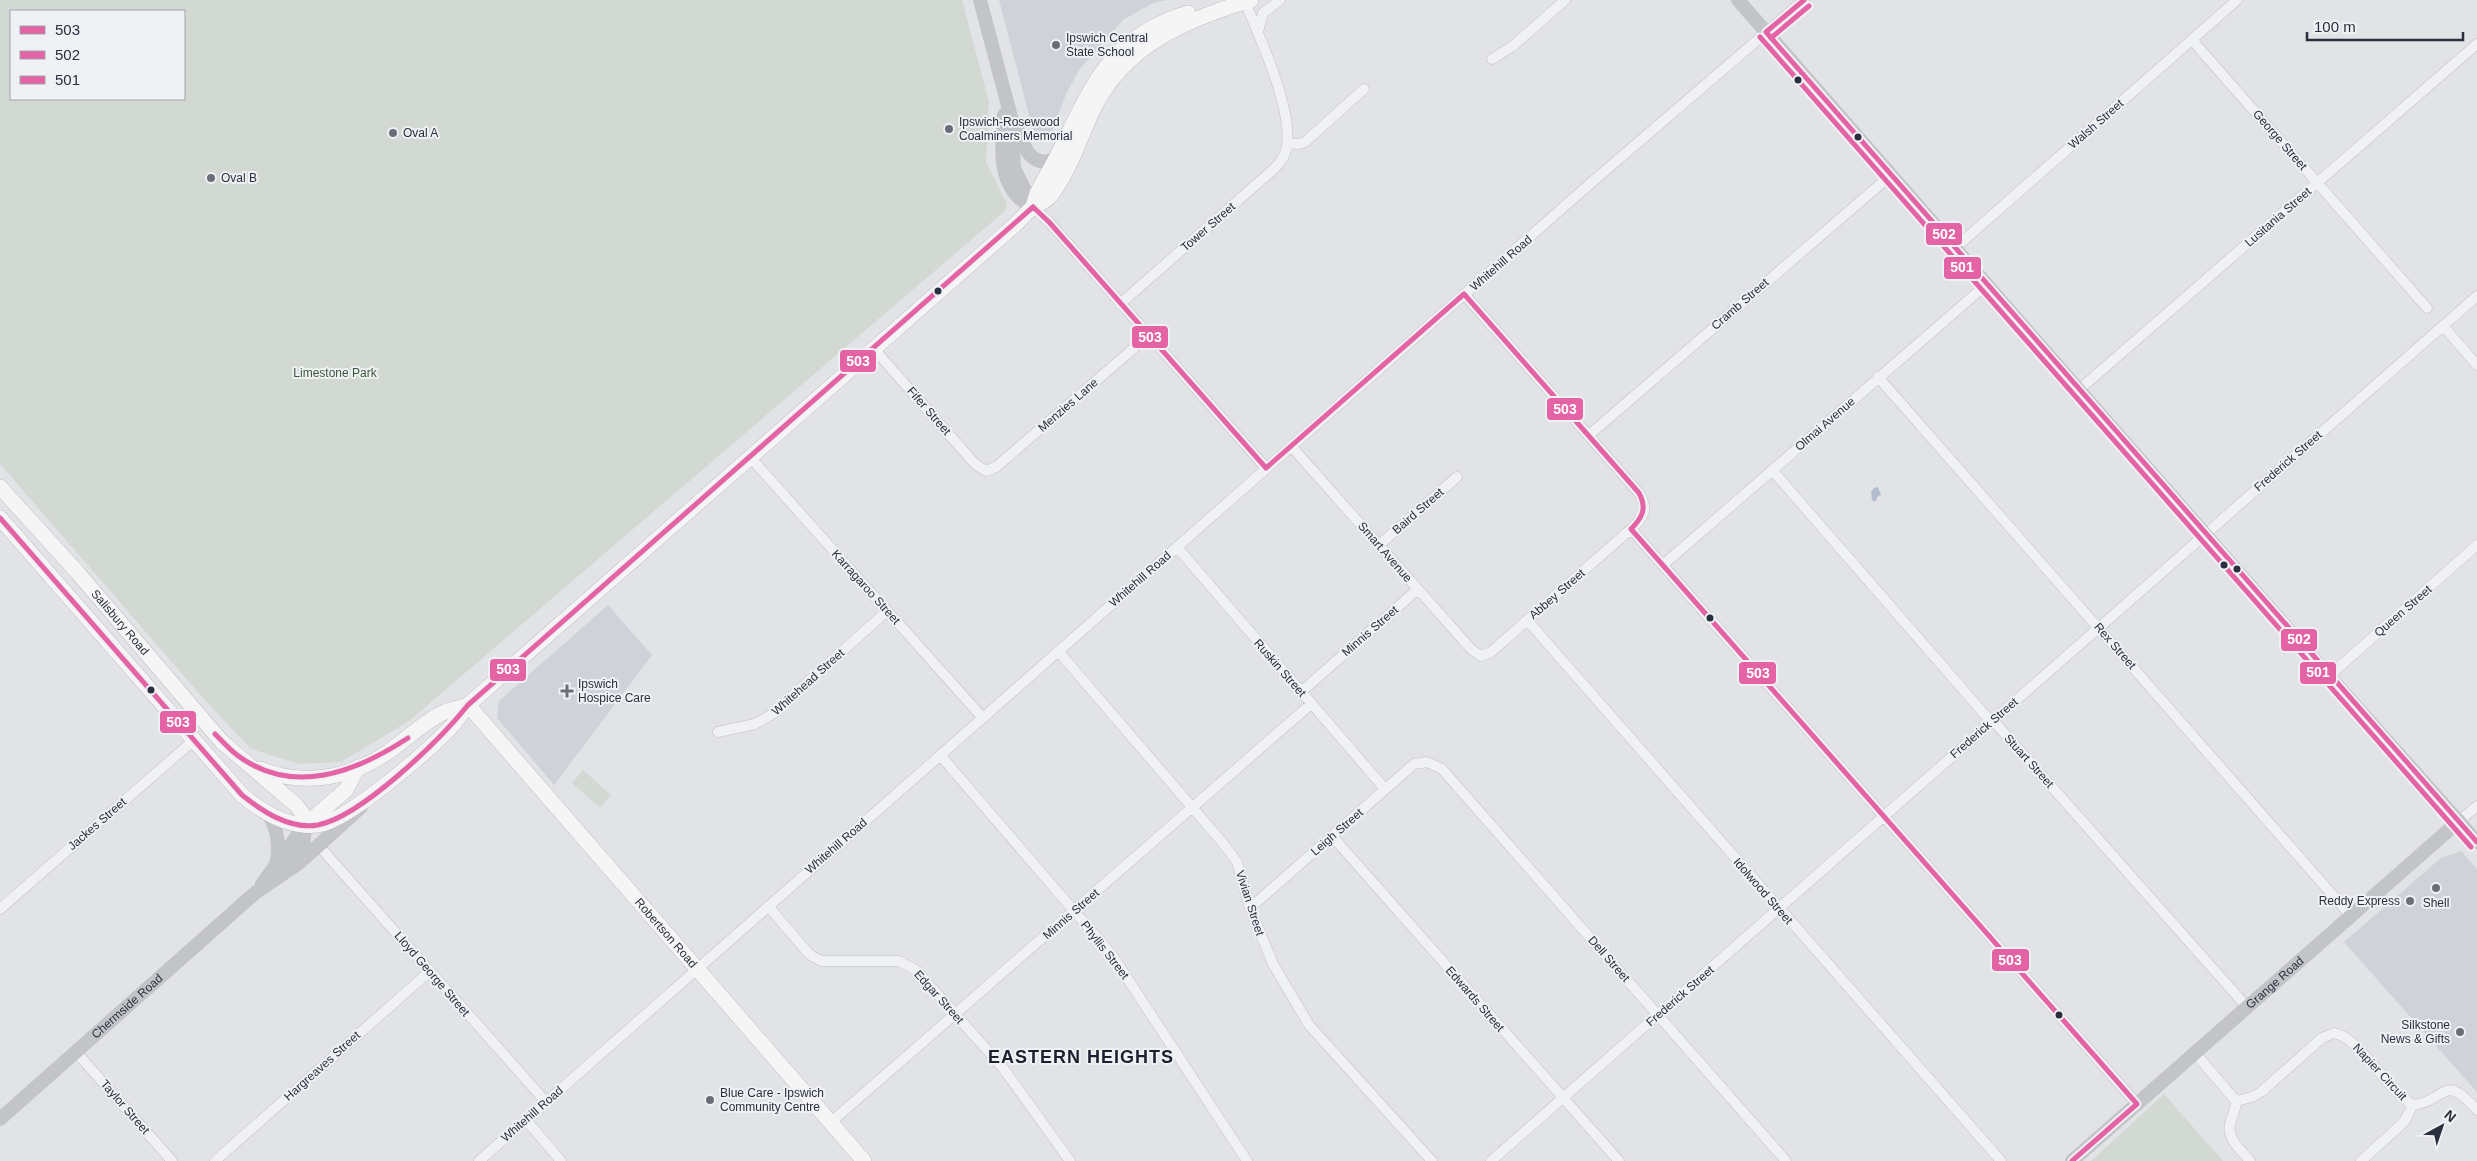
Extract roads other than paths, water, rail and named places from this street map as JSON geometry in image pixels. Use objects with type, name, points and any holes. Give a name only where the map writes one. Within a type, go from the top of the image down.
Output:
[{"type":"main road","points":[[980,0],[1011,118],[1014,168],[1033,207]]},
{"type":"main road","points":[[1738,0],[2329,676],[2477,842]]},
{"type":"main road","name":"Chermside Road","points":[[1033,207],[1036,195],[1057,157],[1089,90],[1123,48],[1142,34],[1170,19],[1206,9],[1225,7],[1248,1]]},
{"type":"main road","name":"Chermside Road","points":[[276,872],[319,846],[377,791],[452,726],[468,706],[1033,207],[1043,203],[1054,192],[1102,92],[1126,62],[1164,34],[1225,7]]},
{"type":"main road","points":[[1004,87],[1001,151],[1003,168],[1016,194],[1033,207]]},
{"type":"main road","points":[[1011,118],[1031,157],[1044,162],[1052,161],[1057,157]]},
{"type":"main road","name":"Salisbury Road","points":[[0,487],[78,573],[209,727],[239,758],[287,795],[303,814],[305,825]]},
{"type":"main road","name":"Salisbury Road","points":[[0,518],[242,795],[268,814],[284,821],[305,825],[319,825],[339,818],[377,791]]},
{"type":"main road","name":"Chermside Road","points":[[0,1119],[256,893],[276,872],[305,825],[346,790],[360,766],[385,755],[444,712],[468,706]]},
{"type":"main road","name":"Robertson Road","points":[[468,706],[864,1161]]},
{"type":"main road","points":[[194,740],[209,727]]},
{"type":"main road","name":"Salisbury Road","points":[[239,758],[271,774],[301,779],[332,776],[360,766]]},
{"type":"main road","points":[[268,814],[274,821],[276,830],[278,850],[276,872]]},
{"type":"main road","name":"Grange Road","points":[[2072,1161],[2459,821]]},
{"type":"street","points":[[1258,34],[1262,14],[1280,0]]},
{"type":"street","points":[[1492,59],[1513,46],[1565,0]]},
{"type":"street","name":"Whitehill Road","points":[[479,1161],[1464,294],[1804,0]]},
{"type":"street","name":"Walsh Street","points":[[1955,248],[2238,0]]},
{"type":"street","points":[[1248,1],[1279,91],[1288,144],[1305,142],[1364,89]]},
{"type":"street","name":"George Street","points":[[2192,40],[2427,308]]},
{"type":"street","name":"Lusitania Street","points":[[2080,390],[2477,44]]},
{"type":"street","name":"Tower Street","points":[[1120,304],[1275,168],[1284,156],[1288,144]]},
{"type":"street","name":"Cramb Street","points":[[1589,435],[1891,174]]},
{"type":"street","points":[[1033,207],[1266,468]]},
{"type":"street","name":"Olmai Avenue","points":[[1663,565],[1987,284]]},
{"type":"street","name":"Abbey Street","points":[[1464,294],[1589,435],[1643,500],[1645,507],[1643,518],[1631,529],[1491,652],[1481,656]]},
{"type":"street","name":"Frederick Street","points":[[1491,1161],[2477,296]]},
{"type":"street","points":[[2443,326],[2477,365]]},
{"type":"street","name":"Menzies Lane","points":[[986,470],[996,467],[1148,336]]},
{"type":"street","name":"Fifer Street","points":[[874,349],[975,464],[986,470]]},
{"type":"street","name":"Rex Street","points":[[1878,377],[2352,916]]},
{"type":"street","name":"Smart Avenue","points":[[1291,446],[1471,649],[1481,656]]},
{"type":"street","name":"Karragaroo Street","points":[[750,457],[982,718]]},
{"type":"street","name":"Stuart Street","points":[[1772,470],[2247,1007]]},
{"type":"street","name":"Baird Street","points":[[1379,545],[1457,477]]},
{"type":"street","points":[[1631,529],[2137,1104]]},
{"type":"street","name":"Queen Street","points":[[2329,676],[2477,545]]},
{"type":"street","name":"Ruskin Street","points":[[1177,547],[1385,788]]},
{"type":"street","name":"Minnis Street","points":[[1301,692],[1418,590]]},
{"type":"street","name":"Whitehead Street","points":[[718,732],[755,724],[771,715],[888,611]]},
{"type":"street","name":"Idolwood Street","points":[[1527,620],[1778,909],[2001,1161]]},
{"type":"street","name":"Vivian Street","points":[[1058,651],[1237,862],[1250,908],[1273,964],[1309,1025],[1432,1161]]},
{"type":"street","name":"Minnis Street","points":[[830,1123],[1311,704]]},
{"type":"street","name":"Jackes Street","points":[[0,909],[194,740]]},
{"type":"street","name":"Phyllis Street","points":[[940,755],[1112,955],[1247,1161]]},
{"type":"street","name":"Leigh Street","points":[[1250,908],[1414,764],[1427,762]]},
{"type":"street","name":"Dell Street","points":[[1427,762],[1442,770],[1786,1161]]},
{"type":"street","name":"Grange Road","points":[[2459,821],[2477,806]]},
{"type":"street","name":"Edwards Street","points":[[1332,836],[1619,1161]]},
{"type":"street","name":"Lloyd George Street","points":[[319,846],[546,1102]]},
{"type":"street","name":"Edgar Street","points":[[768,906],[809,954],[821,961],[899,961],[916,970],[1003,1068],[1070,1161]]},
{"type":"street","name":"Hargreaves Street","points":[[215,1161],[429,972]]},
{"type":"street","name":"Napier Circuit","points":[[2236,1101],[2252,1097],[2261,1092],[2322,1038],[2334,1033],[2351,1041],[2401,1097],[2413,1105],[2428,1101],[2439,1092],[2450,1090],[2463,1094],[2477,1110]]},
{"type":"street","name":"Taylor Street","points":[[77,1052],[172,1161]]},
{"type":"street","points":[[2195,1053],[2236,1101],[2236,1109],[2229,1128],[2231,1134],[2250,1161]]},
{"type":"street","points":[[2361,1161],[2404,1122],[2413,1105]]},
{"type":"street","points":[[526,1120],[561,1161]]},
{"type":"water","points":[[1878,487],[1881,495],[1878,496],[1875,502],[1872,500],[1871,492],[1874,488]]},
{"type":"place","name":"Ipswich Central State School","points":[[1056,45]]},
{"type":"place","name":"Ipswich-Rosewood Coalminers Memorial","points":[[949,129]]},
{"type":"place","name":"Oval A","points":[[393,133]]},
{"type":"place","name":"Oval B","points":[[211,178]]},
{"type":"place","name":"Ipswich Hospice Care","points":[[567,691]]},
{"type":"place","name":"Shell","points":[[2436,888]]},
{"type":"place","name":"Reddy Express","points":[[2410,901]]},
{"type":"place","name":"Silkstone News & Gifts","points":[[2460,1032]]},
{"type":"place","name":"Blue Care - Ipswich Community Centre","points":[[710,1100]]},
{"type":"district","name":"EASTERN HEIGHTS","points":[[1081,1057]]},
{"type":"park label","name":"Limestone Park","points":[[335,373]]}]
